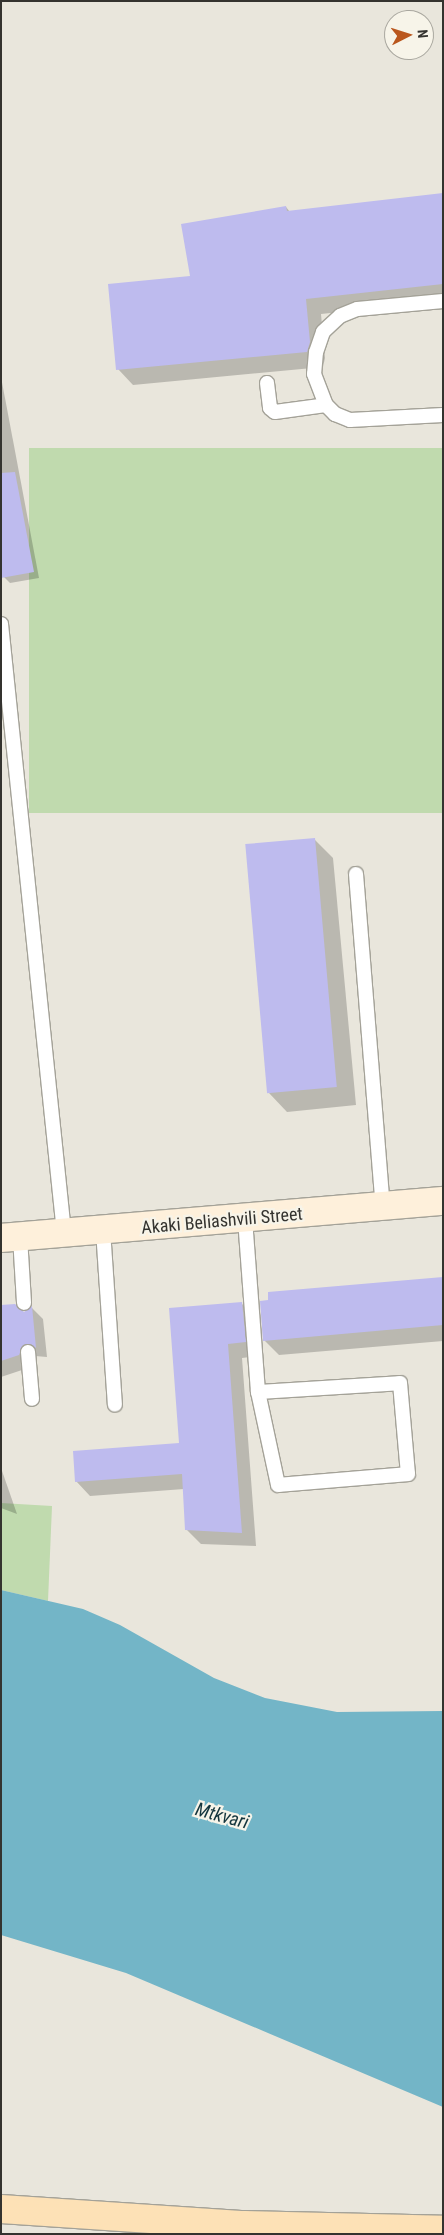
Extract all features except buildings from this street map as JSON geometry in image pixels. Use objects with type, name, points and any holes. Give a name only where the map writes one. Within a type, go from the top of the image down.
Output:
[{"type":"main road","name":"Akaki Beliashvili Street","points":[[10,1237],[245,1219],[443,1201]]},
{"type":"main road","points":[[1,2209],[244,2225],[443,2230]]},
{"type":"lane","points":[[443,301],[357,309],[340,316],[323,332],[316,352],[314,374],[326,405],[335,414],[350,420],[443,414]]},
{"type":"lane","points":[[267,383],[270,408],[274,412],[326,405]]},
{"type":"lane","points":[[1,624],[64,1233]]},
{"type":"lane","points":[[356,874],[383,1207]]},
{"type":"lane","points":[[245,1219],[258,1392],[278,1484],[408,1474],[400,1383],[258,1392]]},
{"type":"lane","points":[[103,1230],[115,1404]]},
{"type":"lane","points":[[10,1237],[24,1303]]},
{"type":"lane","points":[[28,1352],[32,1399]]},
{"type":"green space","points":[[29,448],[443,448],[443,813],[29,813]]},
{"type":"green space","points":[[1,1503],[52,1506],[48,1601],[1,1590]]},
{"type":"water","name":"Mtkvari","points":[[1,1590],[83,1609],[120,1625],[214,1678],[265,1698],[337,1712],[443,1711],[443,2107],[126,1973],[1,1935]]}]
